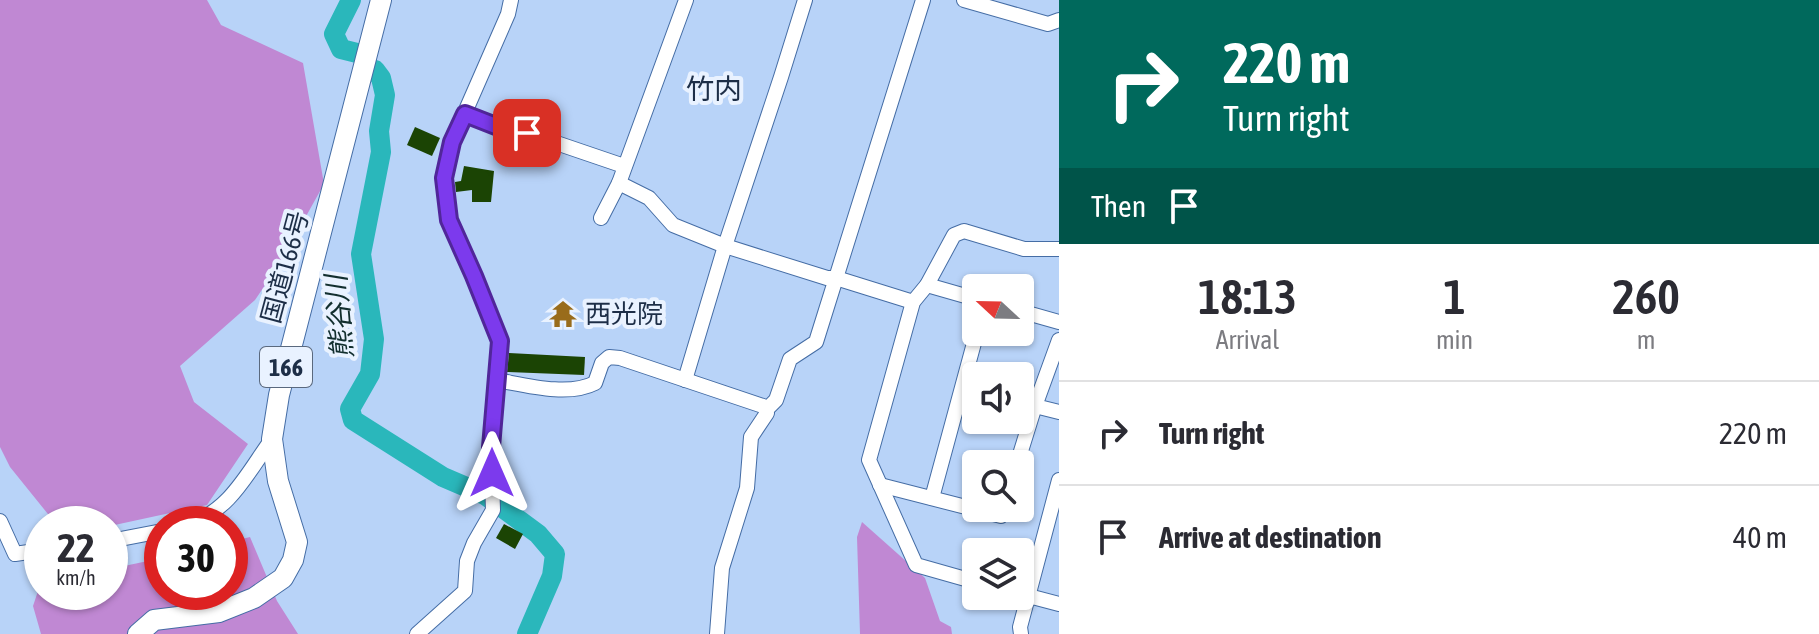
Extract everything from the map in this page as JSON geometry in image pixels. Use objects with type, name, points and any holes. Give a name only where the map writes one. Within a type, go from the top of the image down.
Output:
[{"type":"highway","name":"国道166号","points":[[138,634],[154,620],[219,612],[254,598],[283,578],[293,560],[297,542],[278,481],[272,439],[279,395],[381,0]]},
{"type":"street","points":[[417,634],[465,591],[467,561],[493,505],[491,447],[500,341],[449,220],[444,178],[452,142],[508,14],[511,0]]},
{"type":"street","points":[[601,218],[619,183],[686,0]]},
{"type":"street","points":[[685,380],[805,0]]},
{"type":"street","points":[[717,634],[722,568],[747,488],[751,437],[766,410],[776,400],[790,359],[816,342],[923,0]]},
{"type":"street","points":[[964,0],[1048,24],[1059,20]]},
{"type":"street","points":[[465,114],[511,132],[527,133],[624,166]]},
{"type":"street","points":[[619,183],[649,198],[673,225],[725,246],[913,302]]},
{"type":"street","points":[[962,578],[916,565],[869,460],[913,302],[927,285],[954,235],[964,231],[1024,249],[1059,249]]},
{"type":"street","points":[[927,285],[962,295]]},
{"type":"street","points":[[1034,315],[1059,322]]},
{"type":"street","points":[[1021,450],[1059,340]]},
{"type":"street","points":[[932,498],[973,346]]},
{"type":"street","points":[[496,380],[543,389],[585,389],[595,383],[602,363],[609,357],[620,358],[763,406],[766,410]]},
{"type":"street","points":[[1035,406],[1059,412]]},
{"type":"street","points":[[222,506],[272,439]]},
{"type":"street","points":[[1034,572],[1052,530],[1059,480]]},
{"type":"street","points":[[880,485],[962,506]]},
{"type":"street","points":[[0,521],[15,554],[24,553]]},
{"type":"street","points":[[1034,598],[1059,604]]},
{"type":"street","points":[[1021,634],[1022,610]]},
{"type":"shaded area","points":[[0,0],[207,0],[221,25],[303,63],[324,184],[280,263],[255,300],[180,366],[194,402],[248,444],[207,505],[144,506],[144,519],[128,522],[128,506],[41,506],[10,467],[0,447]]},
{"type":"shaded area","points":[[862,522],[925,578],[940,621],[951,627],[952,634],[860,634],[857,537]]},
{"type":"shaded area","points":[[248,538],[277,601],[298,634],[41,634],[34,610],[128,610],[128,565],[144,562],[144,610],[248,610]]},
{"type":"building","points":[[415,127],[440,138],[432,156],[407,145]]},
{"type":"building","points":[[464,166],[494,171],[491,202],[472,202],[472,190],[456,192],[455,182],[461,181]]},
{"type":"building","points":[[509,353],[585,357],[584,375],[507,372]]},
{"type":"building","points":[[504,524],[523,534],[515,549],[496,538]]},
{"type":"waterway","name":"熊谷川","points":[[351,0],[334,34],[341,49],[357,53]]},
{"type":"waterway","name":"熊谷川","points":[[375,70],[381,78],[385,95],[379,131],[381,152],[361,254],[374,339],[370,374],[350,409],[353,420],[443,477],[485,495],[538,534],[555,554],[552,576],[527,634]]},
{"type":"place","name":"西光院","points":[[563,314]]},
{"type":"district","name":"竹内","points":[[714,89]]},
{"type":"route","points":[[492,473],[491,447],[500,341],[449,220],[444,178],[452,142],[465,114],[511,132],[527,133]]}]
